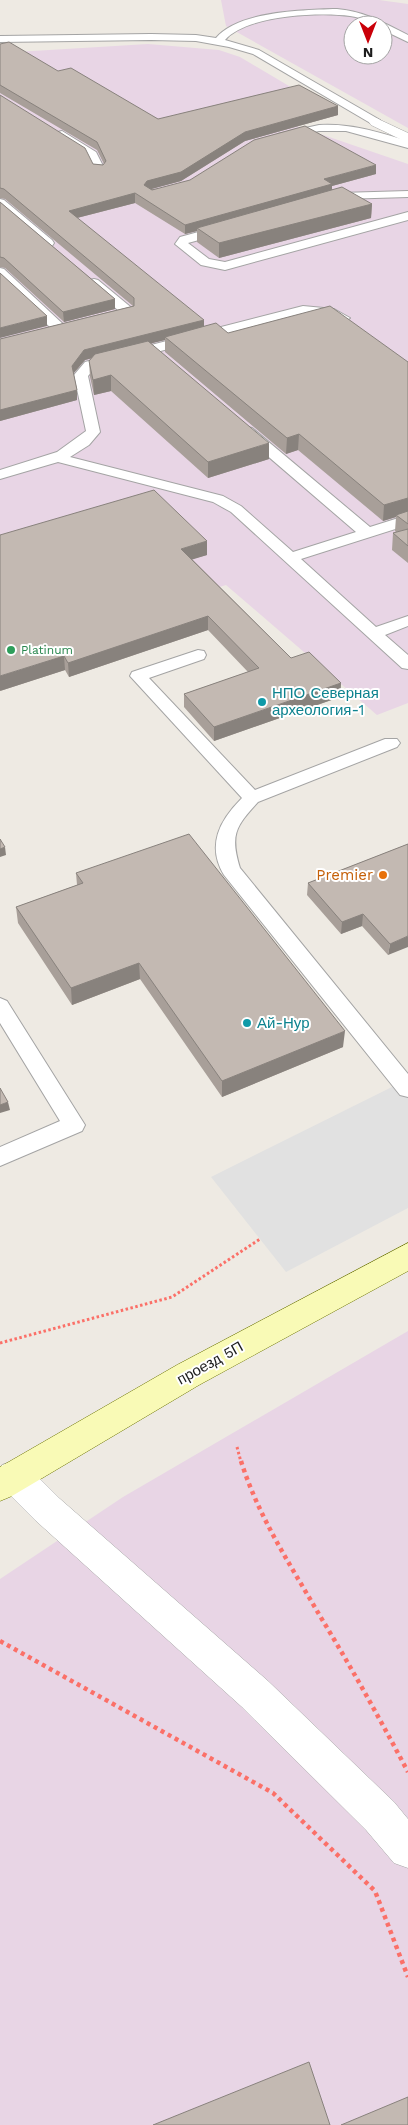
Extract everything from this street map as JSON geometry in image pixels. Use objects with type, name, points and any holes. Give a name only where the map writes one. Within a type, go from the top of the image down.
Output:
[{"type":"street","points":[[376,122],[408,139]]},
{"type":"street","name":"проезд 5П","points":[[5,1473],[408,1256]]},
{"type":"street","points":[[5,1473],[255,1694],[380,1816],[408,1849]]},
{"type":"lane","points":[[218,42],[222,34],[231,29],[294,14],[334,11],[358,15]]},
{"type":"lane","points":[[393,31],[408,39]]},
{"type":"lane","points":[[0,39],[151,37],[196,38],[218,42],[256,52],[376,122]]},
{"type":"lane","points":[[267,140],[311,128],[353,128],[376,122]]},
{"type":"lane","points":[[50,127],[92,154],[99,170]]},
{"type":"lane","points":[[353,128],[408,145]]},
{"type":"lane","points":[[321,201],[340,196],[408,194]]},
{"type":"lane","points":[[0,202],[60,254]]},
{"type":"lane","points":[[238,225],[191,238],[181,244],[205,262],[225,266],[408,216]]},
{"type":"lane","points":[[0,272],[65,328],[43,333]]},
{"type":"lane","points":[[83,273],[128,312],[99,320]]},
{"type":"lane","points":[[0,475],[58,458],[84,442],[93,432],[81,375],[90,365],[303,310],[319,310],[338,314],[354,325]]},
{"type":"lane","points":[[151,349],[166,362]]},
{"type":"lane","points":[[233,419],[367,533]]},
{"type":"lane","points":[[58,458],[218,499],[236,509],[408,664]]},
{"type":"lane","points":[[290,558],[408,520]]},
{"type":"lane","points":[[374,632],[408,621]]},
{"type":"lane","points":[[198,655],[138,676],[252,798]]},
{"type":"lane","points":[[391,743],[252,798],[233,818],[224,845],[231,870],[408,1089]]},
{"type":"lane","points":[[0,1006],[74,1125],[0,1157]]},
{"type":"path","points":[[0,1343],[172,1297],[260,1239]]},
{"type":"path","points":[[236,1447],[250,1491],[286,1558],[363,1688],[408,1772]]},
{"type":"path","points":[[0,1641],[273,1793],[375,1890],[408,1977]]},
{"type":"shaded area","points":[[221,0],[379,0],[408,4],[408,128],[226,26]]},
{"type":"shaded area","points":[[148,44],[219,50],[240,57],[338,115],[297,126],[408,164],[408,703],[377,715],[226,585],[134,613],[0,586],[0,53]]},
{"type":"shaded area","points":[[408,1079],[408,1208],[286,1272],[211,1177]]},
{"type":"shaded area","points":[[408,1331],[408,2125],[0,2125],[0,1579],[123,1497]]},
{"type":"building","points":[[9,42],[58,71],[71,68],[158,119],[299,85],[338,106],[245,132],[181,172],[147,181],[144,185],[152,190],[190,180],[254,140],[305,126],[376,165],[324,179],[332,184],[185,225],[135,193],[69,211],[204,320],[84,350],[72,366],[77,390],[0,410],[0,339],[134,306],[134,298],[4,189],[0,188],[0,95],[85,148],[93,164],[103,165],[106,161],[97,142],[0,85],[0,44]]},
{"type":"building","points":[[342,187],[372,204],[219,243],[197,228]]},
{"type":"building","points":[[0,202],[115,299],[63,312],[4,258],[0,257]]},
{"type":"building","points":[[0,273],[47,316],[0,328]]},
{"type":"building","points":[[330,306],[408,362],[408,498],[384,505],[299,434],[287,438],[165,337],[216,323],[228,333]]},
{"type":"building","points":[[148,341],[269,443],[208,462],[111,375],[93,380],[89,361],[95,354]]},
{"type":"building","points":[[154,490],[207,541],[181,549],[291,658],[309,652],[341,683],[214,727],[184,694],[259,668],[208,616],[68,663],[64,656],[0,676],[0,535]]},
{"type":"building","points":[[408,511],[408,524],[396,515]]},
{"type":"building","points":[[408,529],[408,546],[393,533]]},
{"type":"building","points":[[189,834],[345,1031],[222,1081],[139,963],[71,988],[16,907],[83,883],[76,873]]},
{"type":"building","points":[[0,839],[5,847],[0,849]]},
{"type":"building","name":"Premier","points":[[408,844],[408,936],[390,944],[363,914],[342,922],[308,883]]},
{"type":"building","points":[[0,1088],[8,1102],[0,1105]]},
{"type":"building","points":[[309,2062],[330,2125],[153,2125]]},
{"type":"building","points":[[408,2097],[408,2125],[341,2125]]},
{"type":"place","name":"Platinum","points":[[11,650]]},
{"type":"place","name":"НПО Северная археология-1","points":[[262,702]]},
{"type":"place","name":"Premier","points":[[383,875]]},
{"type":"place","name":"Ай-Нур","points":[[247,1023]]}]
